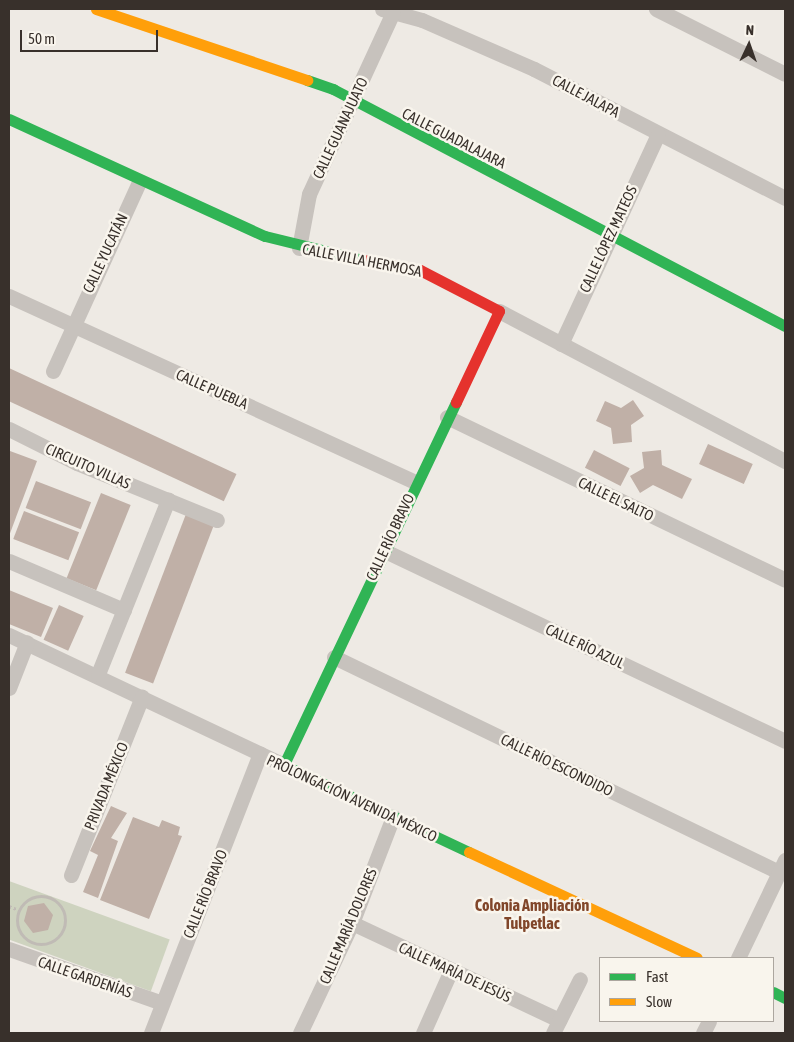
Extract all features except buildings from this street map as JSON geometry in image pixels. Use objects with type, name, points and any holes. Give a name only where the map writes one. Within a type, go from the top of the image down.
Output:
[{"type":"street","name":"CALLE GUADALAJARA","points":[[96,9],[354,100],[785,326]]},
{"type":"street","points":[[656,9],[785,74]]},
{"type":"street","name":"CALLE GUANAJUATO","points":[[299,248],[309,194],[354,100],[387,10]]},
{"type":"street","name":"CALLE JALAPA","points":[[387,10],[422,20],[534,69],[785,198]]},
{"type":"street","name":"CALLE VILLA HERMOSA","points":[[9,120],[139,182],[299,248],[420,270],[785,461]]},
{"type":"street","name":"CALLE LÓPEZ MATEOS","points":[[561,344],[609,235],[658,134]]},
{"type":"street","name":"CALLE YUCATÁN","points":[[53,371],[71,325],[139,182]]},
{"type":"street","name":"CALLE PUEBLA","points":[[9,296],[416,482]]},
{"type":"street","name":"CALLE RÍO BRAVO","points":[[284,765],[416,482],[499,311]]},
{"type":"street","name":"CALLE EL SALTO","points":[[447,417],[785,580]]},
{"type":"street","name":"CIRCUITO VILLAS","points":[[9,429],[217,520]]},
{"type":"street","points":[[100,667],[168,500]]},
{"type":"street","name":"CALLE RÍO AZUL","points":[[385,550],[785,741]]},
{"type":"street","points":[[9,560],[124,610]]},
{"type":"street","name":"PROLONGACIÓN AVENIDA MÉXICO","points":[[9,635],[100,667],[142,697],[393,817],[695,957]]},
{"type":"street","points":[[9,688],[27,642]]},
{"type":"street","name":"CALLE RÍO ESCONDIDO","points":[[334,658],[782,866]]},
{"type":"street","name":"PRIVADA MÉXICO","points":[[70,875],[142,697]]},
{"type":"street","name":"CALLE RÍO BRAVO","points":[[151,1033],[260,754]]},
{"type":"street","name":"CALLE MARÍA DOLORES","points":[[300,1033],[352,923],[393,817]]},
{"type":"street","points":[[738,957],[782,866]]},
{"type":"street","name":"CALLE MARÍA DE JESÚS","points":[[352,923],[451,970],[556,1026],[580,979]]},
{"type":"street","name":"CALLE GARDENÍAS","points":[[9,950],[162,1003]]},
{"type":"street","points":[[423,1033],[451,970]]},
{"type":"path","points":[[45,896],[59,904],[64,926],[49,942],[33,942],[21,933],[19,910],[30,899],[45,896]]},
{"type":"path","points":[[9,906],[19,910]]},
{"type":"green space","points":[[9,881],[170,939],[151,991],[9,940]]},
{"type":"traffic: fast","points":[[307,80],[333,89],[785,326]]},
{"type":"traffic: fast","points":[[9,119],[265,236],[363,260]]},
{"type":"traffic: fast","points":[[456,402],[284,765],[469,852]]},
{"type":"traffic: fast","points":[[774,992],[785,998]]},
{"type":"traffic: slow","points":[[96,9],[307,80]]},
{"type":"traffic: slow","points":[[469,852],[695,957]]},
{"type":"traffic: jam","points":[[363,260],[420,270],[499,311],[456,402]]},
{"type":"district","name":"Colonia Ampliación Tulpetlac","points":[[532,914]]}]
